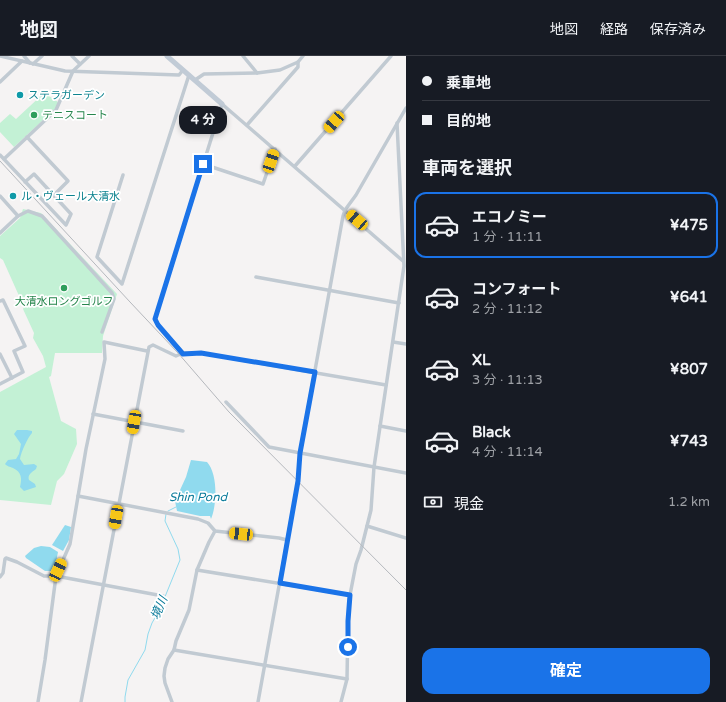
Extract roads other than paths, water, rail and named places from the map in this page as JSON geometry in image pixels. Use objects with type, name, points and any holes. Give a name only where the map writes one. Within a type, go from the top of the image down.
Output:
[{"type":"street","points":[[0,56],[32,64],[73,71],[179,75],[184,70]]},
{"type":"street","points":[[24,56],[32,64]]},
{"type":"street","points":[[32,64],[42,56]]},
{"type":"street","points":[[72,56],[80,64]]},
{"type":"street","points":[[4,159],[56,110],[73,71],[89,56]]},
{"type":"street","points":[[167,56],[403,261]]},
{"type":"street","points":[[243,56],[257,73]]},
{"type":"street","points":[[195,80],[204,74],[257,73],[280,70],[298,62],[304,56]]},
{"type":"street","points":[[295,166],[391,56]]},
{"type":"street","points":[[0,82],[22,61]]},
{"type":"street","points":[[247,125],[298,67],[298,62]]},
{"type":"street","points":[[123,175],[97,257],[122,284],[189,75]]},
{"type":"street","points":[[183,354],[158,325],[155,319],[222,104]]},
{"type":"street","points":[[258,702],[298,481],[300,453],[345,210],[356,194],[406,108]]},
{"type":"street","points":[[341,702],[347,679],[350,595],[356,564],[371,510],[374,467],[405,266],[403,261],[397,124]]},
{"type":"street","points":[[27,137],[68,181],[54,195]]},
{"type":"street","points":[[203,164],[264,184],[275,149]]},
{"type":"street","points":[[0,154],[25,182],[66,225],[71,214],[34,174],[25,182]]},
{"type":"street","points":[[0,196],[18,216]]},
{"type":"street","points":[[1,231],[18,216],[28,211],[42,216],[112,293],[114,298],[102,332]]},
{"type":"street","points":[[256,277],[399,303]]},
{"type":"street","points":[[0,301],[3,300],[24,346],[14,352],[24,372],[0,384]]},
{"type":"street","points":[[38,702],[56,576],[70,544],[93,414],[106,360],[104,342],[147,351]]},
{"type":"street","points":[[393,342],[406,344]]},
{"type":"street","points":[[81,702],[149,346],[153,345],[176,356],[201,353],[386,385]]},
{"type":"street","points":[[0,354],[12,378]]},
{"type":"street","points":[[226,402],[269,447],[406,473]]},
{"type":"street","points":[[93,414],[183,431]]},
{"type":"street","points":[[380,426],[406,431]]},
{"type":"street","points":[[78,496],[198,519],[208,523],[215,531],[287,540]]},
{"type":"street","points":[[367,526],[405,537]]},
{"type":"street","points":[[172,702],[165,687],[164,676],[166,663],[174,650],[176,641],[189,610],[197,570],[215,531]]},
{"type":"street","points":[[0,577],[3,573],[6,558],[44,576],[56,576],[163,596]]},
{"type":"street","points":[[197,570],[350,595]]},
{"type":"street","points":[[174,650],[347,679]]},
{"type":"water","points":[[17,430],[32,431],[20,459],[24,465],[34,464],[37,466],[36,469],[29,475],[29,480],[35,484],[36,487],[24,491],[20,487],[20,474],[12,467],[5,464],[8,460],[16,459],[19,454],[21,444],[14,434]]},
{"type":"water","name":"Shin Pond","points":[[191,460],[207,462],[211,467],[215,482],[215,498],[211,519],[210,516],[200,516],[177,511],[175,501],[186,477]]},
{"type":"water","points":[[65,525],[71,527],[69,540],[63,551],[52,545]]},
{"type":"water","points":[[41,546],[50,547],[58,552],[56,562],[51,571],[45,571],[25,556],[34,548]]},
{"type":"waterway","name":"境川","points":[[168,511],[176,507]]},
{"type":"waterway","name":"境川","points":[[125,702],[128,680],[145,650],[152,623],[160,609],[180,560],[178,549],[165,521],[166,514]]},
{"type":"railway","points":[[0,161],[178,353],[229,412],[406,590]]},
{"type":"place","name":"ステラガーデン","points":[[20,95]]},
{"type":"place","name":"テニスコート","points":[[34,115]]},
{"type":"place","name":"ル・ヴェール大清水","points":[[13,196]]},
{"type":"place","name":"大清水ロングゴルフ","points":[[64,288]]}]
